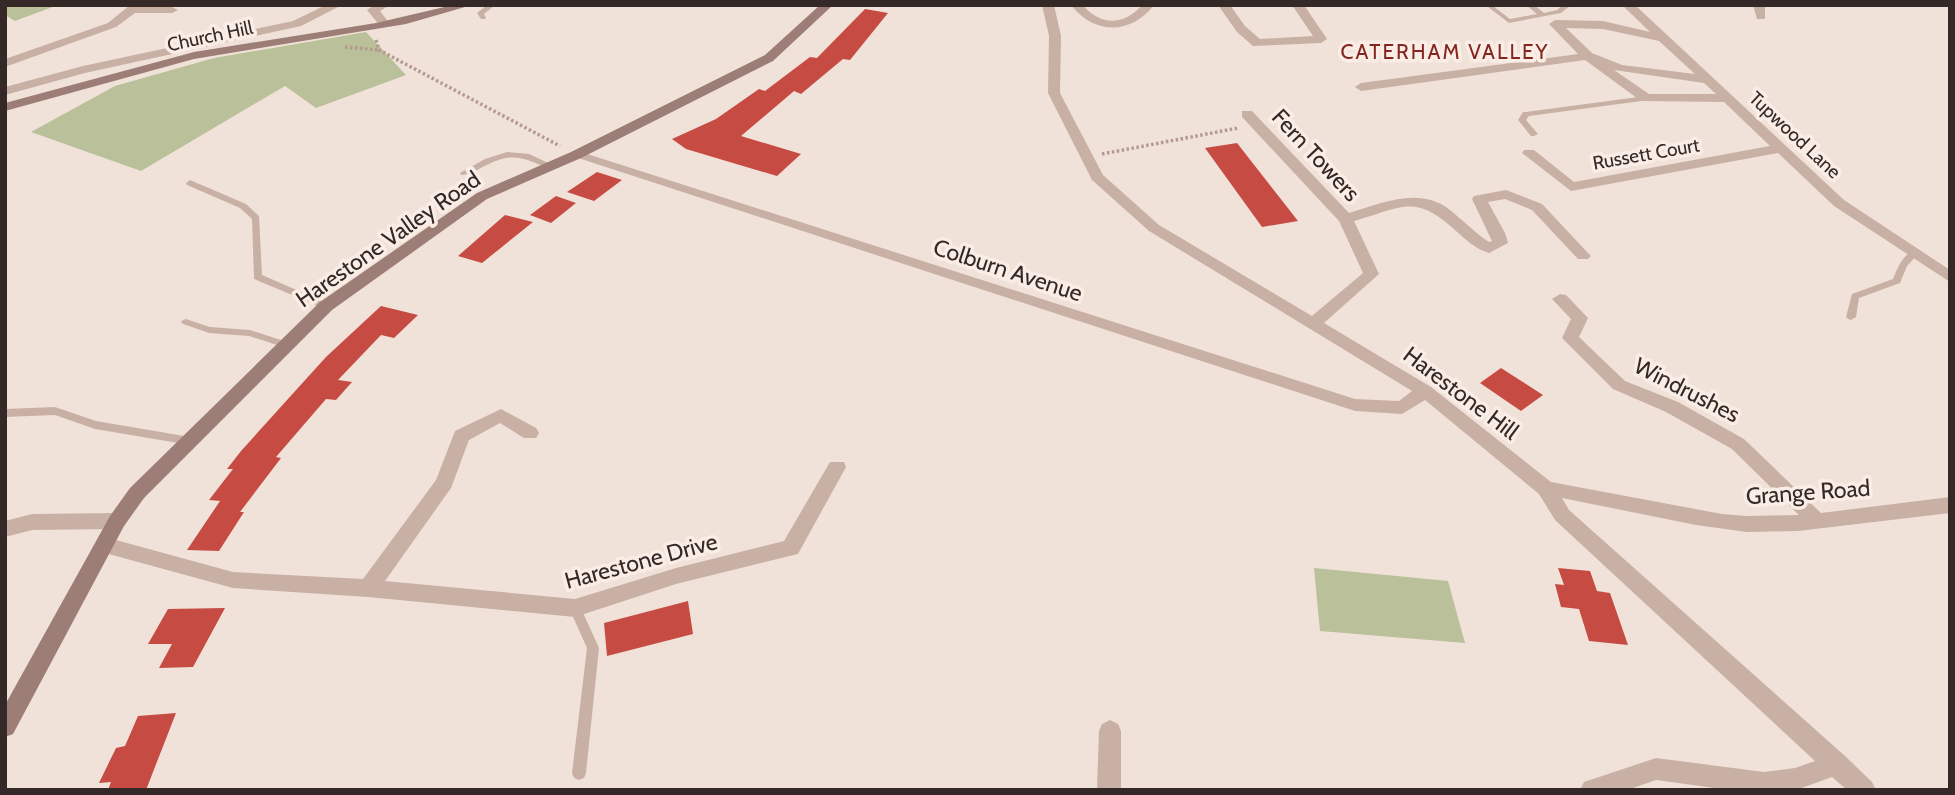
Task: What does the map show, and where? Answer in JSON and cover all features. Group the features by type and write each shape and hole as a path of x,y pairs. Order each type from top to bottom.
{"street":[{"path":"5,90 95,67 298,24 336,5"},
{"path":"378,25 373,10 384,5"},
{"name":"Church Hill","path":"5,107 219,50 378,25 466,5"},
{"name":"Harestone Valley Road","path":"5,727 117,521 137,493 326,306 482,196 576,155 769,58 827,5"},
{"name":"Harestone Hill","path":"1048,5 1055,36 1054,93 1084,157 1097,177 1154,228 1425,391 1546,489 1562,515 1864,790"},
{"path":"1077,5 1082,13 1112,27 1126,25 1140,18 1148,5"},
{"path":"1224,5 1241,29 1257,43 1321,39 1298,5"},
{"name":"Tupwood Lane","path":"1628,5 1839,203 1950,277"},
{"path":"5,63 112,25 136,7 172,10"},
{"path":"1663,39 1603,25 1555,24 1588,56 1646,98 1727,98"},
{"path":"1361,87 1588,56 1620,68 1708,80"},
{"name":"Fern Towers","path":"1251,120 1346,219 1371,274 1314,323"},
{"name":"Russett Court","path":"1529,153 1571,187 1781,148"},
{"name":"Colburn Avenue","path":"576,155 1355,405 1402,408 1425,391"},
{"path":"1346,219 1412,202 1433,205 1473,241 1489,248 1500,243 1498,233 1479,199 1506,194 1537,207 1583,256"},
{"name":"Windrushes","path":"1560,299 1580,318 1570,338 1619,385 1672,407 1738,444 1817,520"},
{"path":"368,588 444,483 461,436 501,415 530,433"},
{"name":"Harestone Drive","path":"105,545 233,580 368,588 575,608 676,576 791,548 837,467"},
{"name":"Grange Road","path":"1546,489 1591,492 1647,507 1747,524 1817,520 1950,505"},
{"path":"5,530 32,522 117,521"},
{"path":"1109,790 1110,731"},
{"path":"1592,790 1656,769 1764,783 1795,779 1837,764"}],"lane":[{"path":"483,18 480,13 492,5"},
{"path":"1529,5 1543,15"},
{"path":"1491,7 1509,21 1559,12 1568,5"},
{"path":"1534,134 1522,120 1526,114 1646,98"},
{"path":"464,173 502,154 517,152 528,154 551,166"},
{"path":"190,183 243,206 256,218 257,277 326,306"},
{"path":"1851,317 1855,296 1897,281 1903,265 1914,253"},
{"path":"186,322 209,330 250,333 286,345"},
{"path":"5,412 55,411 95,425 190,441"},
{"path":"575,608 593,648 579,773"}],"path":[{"path":"378,25 379,50 503,113 576,155"},
{"path":"1084,157 1251,120"}],"green space":[{"path":"5,5 58,5 15,21 5,15"},
{"path":"366,32 406,75 316,108 285,86 141,171 31,132 115,86 214,58"},
{"path":"1314,568 1448,581 1465,643 1320,631"}],"building":[{"path":"865,9 888,13 850,60 843,59 801,94 794,91 741,136 801,154 777,176 686,149 672,139 716,119 759,89 765,91 810,57 817,58"},
{"path":"1237,143 1298,221 1262,227 1205,148"},
{"path":"597,172 622,180 594,201 567,192"},
{"path":"556,196 576,203 551,223 530,215"},
{"path":"505,215 533,222 482,263 458,256"},
{"path":"381,306 418,315 394,338 381,335 338,380 352,382 336,400 326,399 276,457 281,458 240,512 244,512 219,551 187,550 220,501 209,500 233,469 227,469 241,451 326,357"},
{"path":"1501,368 1543,395 1521,411 1480,383"},
{"path":"1558,568 1590,571 1597,591 1610,593 1628,645 1589,641 1579,609 1561,607 1555,584 1564,585"},
{"path":"688,601 693,634 607,656 604,623"},
{"path":"225,608 193,667 159,668 172,644 148,644 168,609"},
{"path":"176,713 146,790 108,790 111,782 99,783 116,748 125,746 138,716"}],"district":[{"name":"CATERHAM VALLEY","path":"1445,51"}]}
